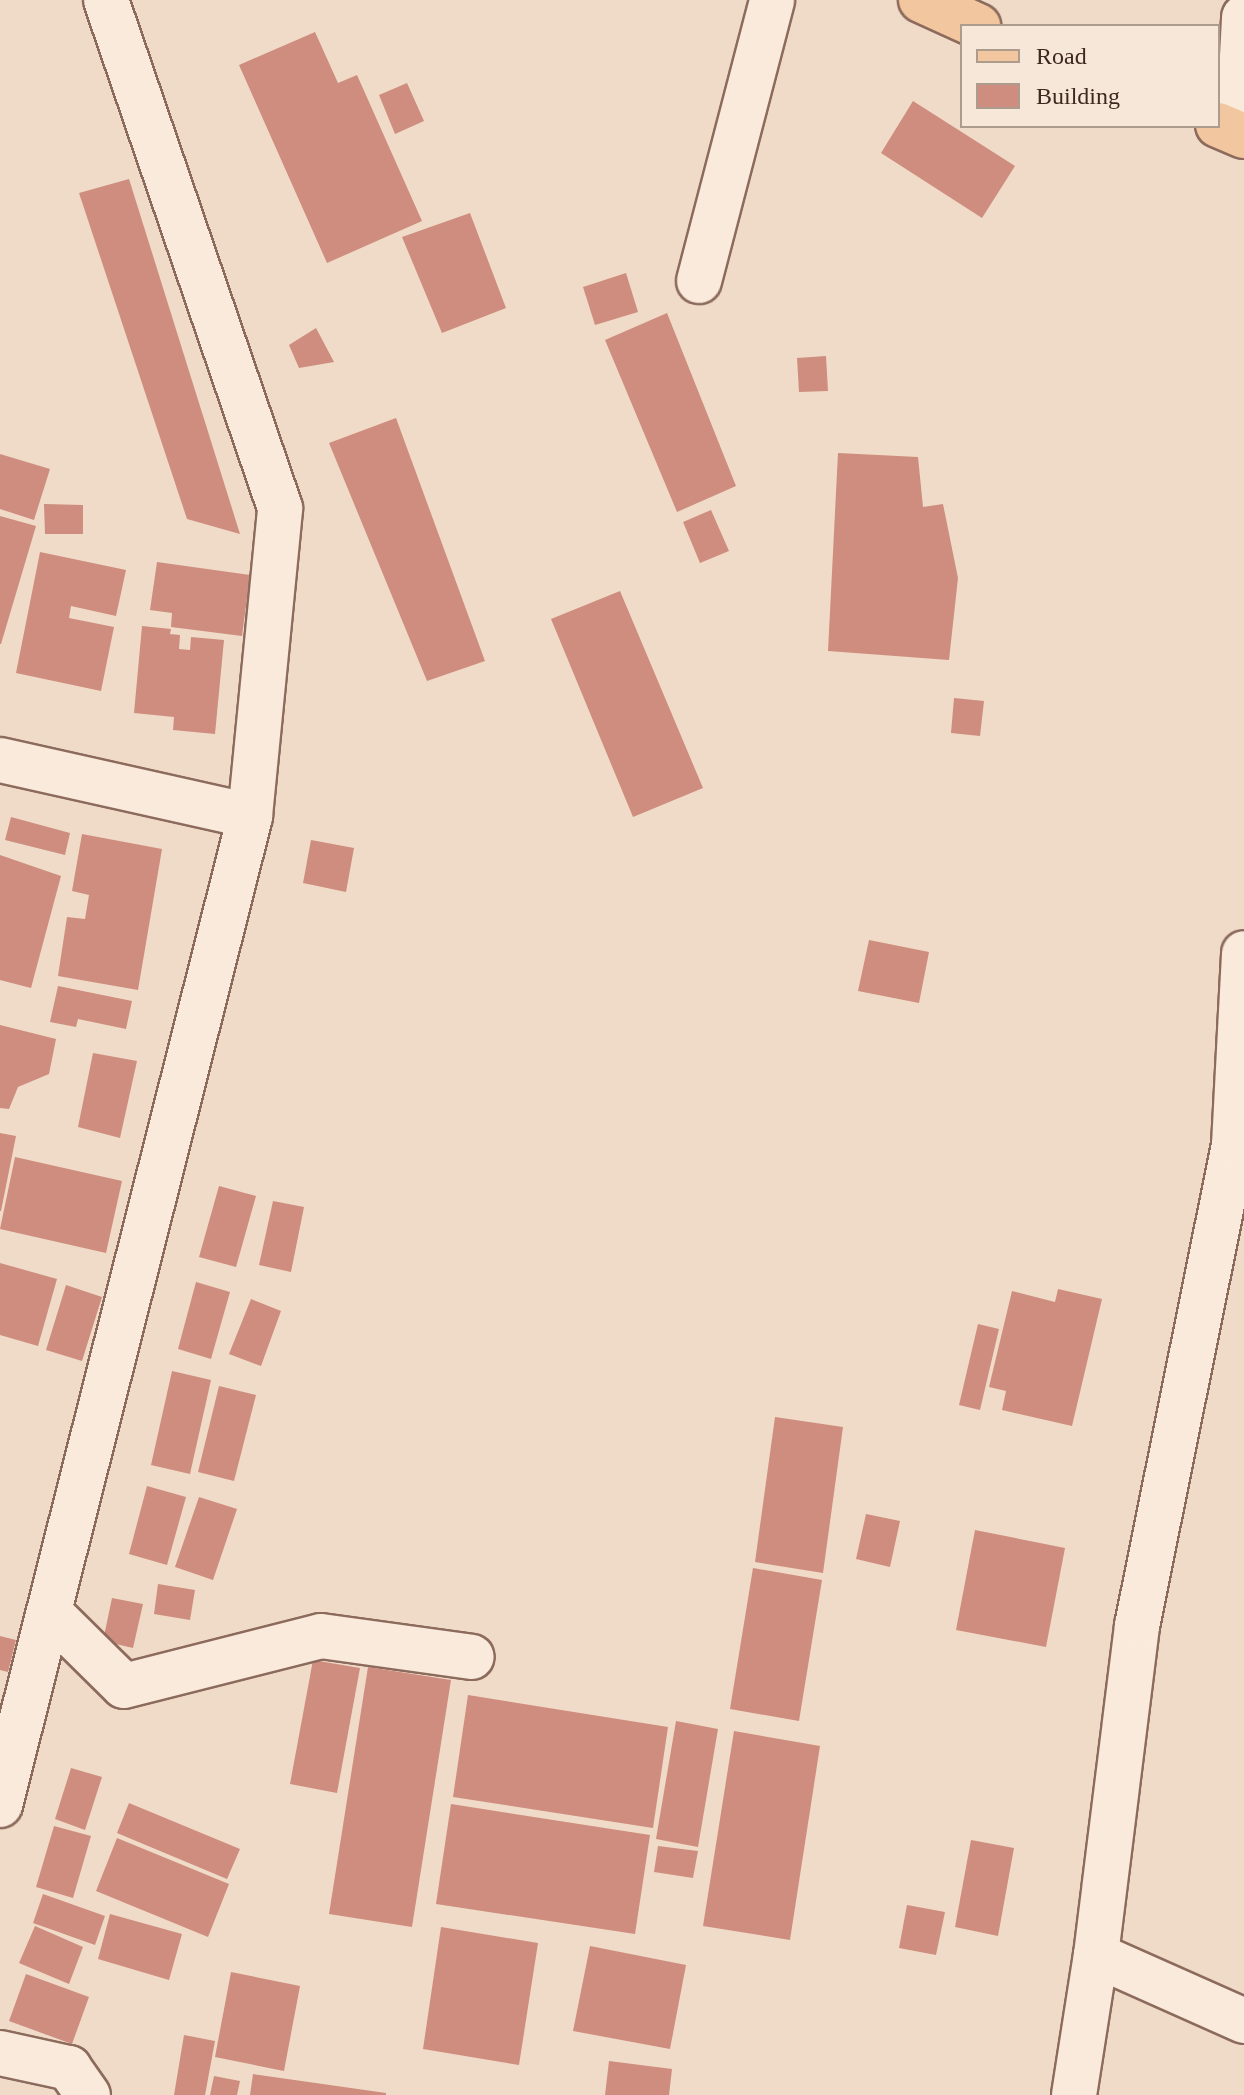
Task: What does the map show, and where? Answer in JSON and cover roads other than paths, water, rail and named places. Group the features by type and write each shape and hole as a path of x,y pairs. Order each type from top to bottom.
{"main road":[{"path":"921,0 974,24"}],"street":[{"path":"0,1805 250,816 280,508 106,0"},
{"path":"699,281 772,0"},
{"path":"1233,131 1244,17"},
{"path":"0,760 250,816"},
{"path":"1074,2095 1096,1955 1137,1626 1234,1145 1244,953"},
{"path":"49,1612 124,1686 321,1636 472,1657"},
{"path":"1096,1955 1244,2021"},
{"path":"0,2053 69,2068 88,2095"}]}
